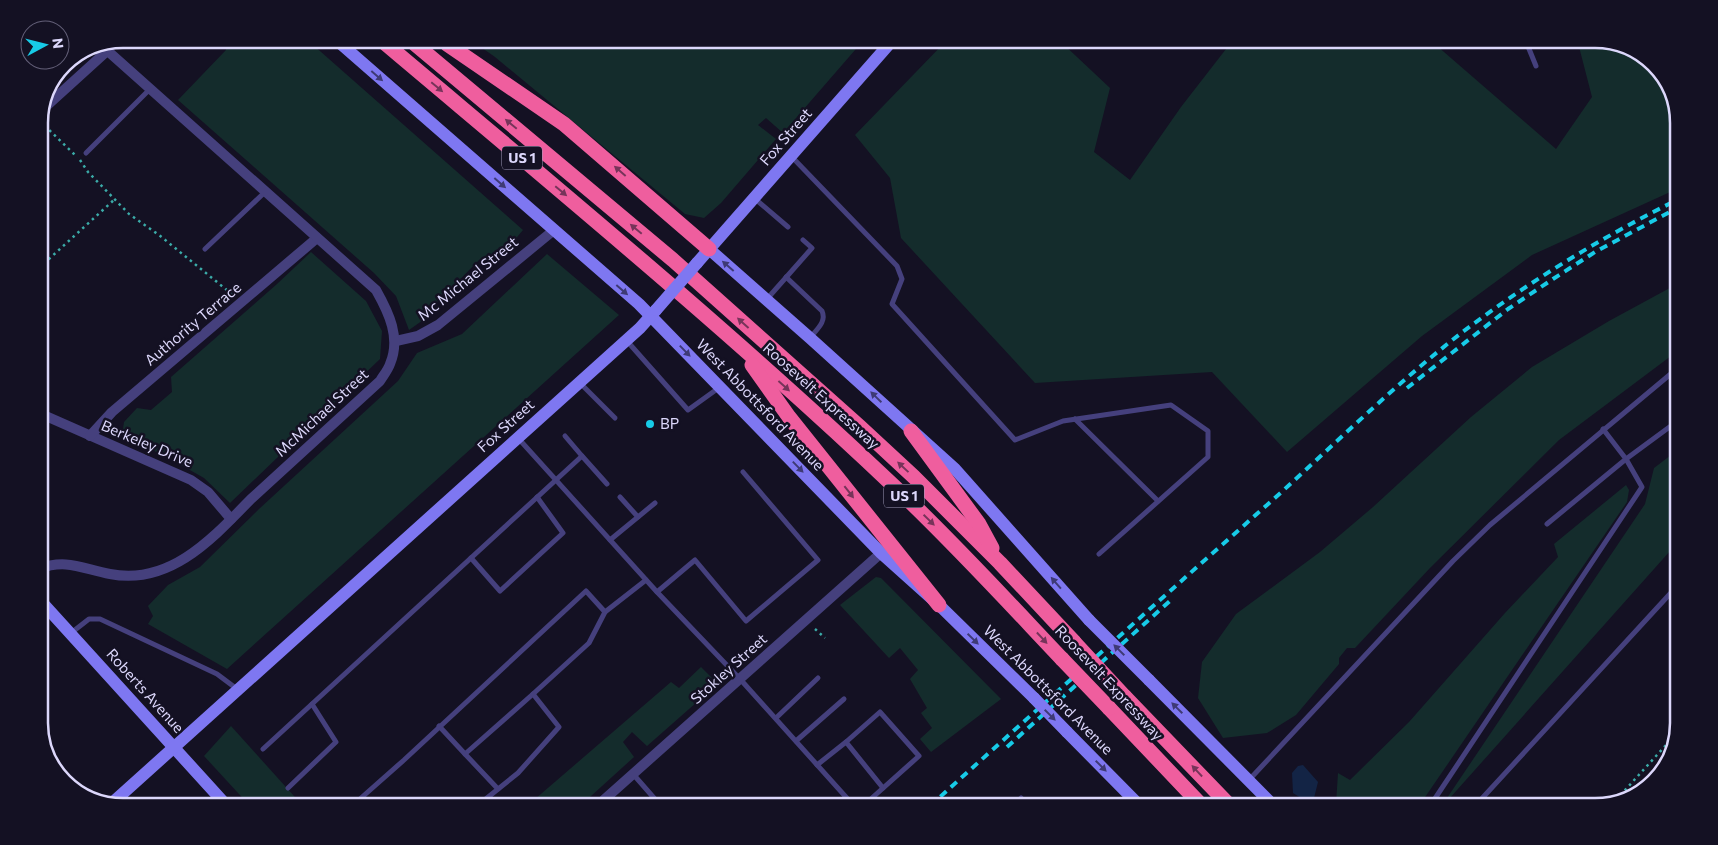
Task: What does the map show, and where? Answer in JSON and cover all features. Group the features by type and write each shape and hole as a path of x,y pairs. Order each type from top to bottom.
{"highway":[{"name":"Roosevelt Expressway","path":"391,48 657,273 846,441 953,543 1194,798"},
{"name":"Roosevelt Expressway","path":"421,48 691,276 866,432 1000,563 1222,798"},
{"path":"453,48 564,124 709,249"},
{"path":"735,342 789,417 939,605"},
{"path":"912,431 979,524 1000,563"}],"street":[{"name":"West Abbottsford Avenue","path":"345,48 554,230 653,313 720,387 881,553 939,605 1132,798"},
{"name":"Fox Street","path":"118,798 626,340 653,313 885,48"},
{"name":"McMichael Street","path":"48,567 63,563 78,564 118,576 132,576 157,572 190,555 380,381 390,364 396,341 389,313 376,290 106,50"},
{"path":"51,101 101,51"},
{"name":"Mc Michael Street","path":"396,341 418,336 438,325 554,230"},
{"name":"Authority Terrace","path":"90,436 112,412 317,238"},
{"path":"709,249 955,469 1089,620 1266,798"},
{"name":"Berkeley Drive","path":"48,416 191,480 208,492 231,519"},
{"name":"Stokley Street","path":"606,798 881,553"},
{"name":"Roberts Avenue","path":"48,608 220,798"}],"lane":[{"path":"1529,48 1536,66"},
{"path":"86,153 150,89"},
{"path":"791,156 897,266 902,278 892,304 1015,440 1063,421 1171,405 1208,431 1208,457 1099,554"},
{"path":"205,249 265,192"},
{"path":"754,198 788,227"},
{"path":"767,300 812,248 803,240"},
{"path":"786,277 822,311 824,316 824,320 810,338"},
{"path":"626,340 688,410 720,387"},
{"path":"1248,780 1453,561 1490,525 1670,374"},
{"path":"580,382 615,418"},
{"path":"1075,419 1158,501"},
{"path":"1546,524 1626,459 1670,427"},
{"path":"1435,798 1642,487 1626,459 1603,429"},
{"path":"565,436 607,484"},
{"path":"518,438 657,592 740,678 847,798"},
{"path":"263,750 582,456"},
{"path":"657,592 695,560 746,621 818,560 743,472"},
{"path":"470,558 500,591 563,533 537,497"},
{"path":"620,497 638,517"},
{"path":"610,540 655,503"},
{"path":"465,754 589,643 604,612 646,580"},
{"path":"361,798 586,591 604,612"},
{"path":"1482,798 1670,594"},
{"path":"71,634 89,620 100,619 217,674 237,690"},
{"path":"776,718 818,678"},
{"path":"487,798 518,773 559,727 533,694"},
{"path":"796,740 844,699"},
{"path":"288,788 336,742 312,704"},
{"path":"817,765 880,712 919,756 872,798"},
{"path":"439,726 498,789"},
{"path":"846,742 883,788"},
{"path":"633,774 652,798"}],"path":[{"path":"48,129 79,159 88,172 129,214 159,235 242,302"},
{"path":"48,260 115,199"},
{"path":"815,629 825,638"},
{"path":"1623,792 1667,743"}],"green space":[{"path":"226,48 317,48 523,230 507,249 479,260 435,305 426,318 409,330 396,296 374,273 178,100"},
{"path":"482,48 857,48 783,133 766,118 758,125 776,139 721,203 704,218 685,214"},
{"path":"939,48 1067,48 1110,88 1094,152 1130,180 1181,107 1227,48 1439,48 1556,149 1592,97 1579,48 1605,48 1629,55 1637,60 1652,73 1663,89 1667,98 1670,118 1670,192 1532,255 1422,336 1287,452 1212,372 1035,383 901,238 890,178 855,135"},
{"path":"311,252 366,301 382,331 380,359 230,503 204,478 165,456 122,436 124,422 137,408 151,410 172,392 171,377"},
{"path":"547,254 619,315 227,669 148,624 153,616 148,606 168,585 200,567 259,509 398,381 417,353 462,334"},
{"path":"1670,288 1670,357 1559,440 1430,568 1355,648 1347,648 1339,658 1339,664 1296,715 1267,733 1223,738 1198,698 1202,662 1236,614 1320,552 1373,507 1471,417 1532,367 1609,321"},
{"path":"1670,456 1670,551 1450,798 1447,798 1645,504 1654,468"},
{"path":"1626,485 1629,490 1627,502 1424,798 1336,798 1338,773 1350,780 1409,722 1505,613 1558,557 1554,544"},
{"path":"876,577 881,578 1001,699 931,752 920,739 932,728 921,713 927,708 910,679 918,670 900,648 889,658 840,605"},
{"path":"701,667 713,679 714,687 647,746 632,732 623,742 634,757 589,798 536,798 671,682 679,688"},
{"path":"231,726 296,798 243,798 204,756"}],"water":[{"path":"1303,765 1318,782 1314,798 1301,798 1293,793 1292,773 1298,766"}],"railway":[{"path":"939,798 1435,354 1539,278 1622,229 1670,204"},
{"path":"1407,388 1508,309 1595,252 1670,212"},
{"path":"1007,747 1171,600"}],"place":[{"name":"BP","path":"650,424"}]}
